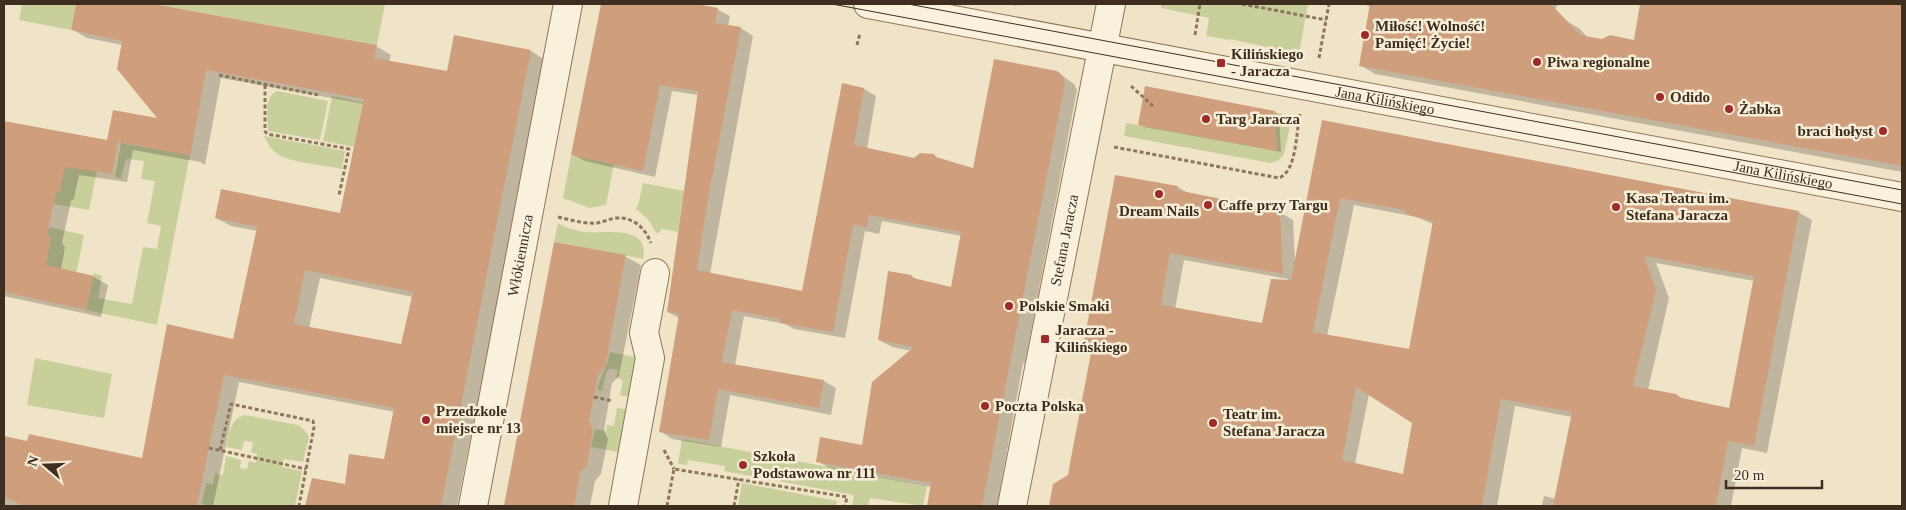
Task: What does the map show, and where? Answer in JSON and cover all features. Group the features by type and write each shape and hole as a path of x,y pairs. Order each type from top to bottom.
{"street":[{"name":"Włókiennicza","path":"473,506 568,4"},
{"name":"Stefana Jaracza","path":"1012,506 1112,4"},
{"name":"Jana Kilińskiego","path":"864,15 1102,47 1902,197"},
{"path":"623,506 650,358 644,333 655,273"}],"path":[{"path":"1193,40 1200,4"},
{"path":"1242,4 1326,20"},
{"path":"1318,64 1329,4"},
{"path":"857,45 864,15"},
{"path":"220,76 318,95"},
{"path":"1127,82 1153,106"},
{"path":"266,85 265,131 267,134 349,149 340,194"},
{"path":"1113,146 1279,178 1285,176 1291,168 1301,110"},
{"path":"530,211 586,223 598,223 615,218 637,223 645,230 650,241 653,252 651,260 655,273"},
{"path":"220,450 231,404 313,421 314,427 299,506"},
{"path":"209,448 306,469"},
{"path":"667,506 674,468 847,498 845,506"},
{"path":"734,506 739,479"}],"green space":[{"path":"22,4 76,4 71,30 19,20"},
{"path":"154,4 385,4 377,45"},
{"path":"1161,4 1308,4 1299,54 1230,39 1206,36 1209,18 1161,8"},
{"path":"277,91 328,101 320,140 268,131 268,103"},
{"path":"332,96 364,103 354,147 323,141"},
{"path":"1275,112 1292,116 1284,154 1275,162 1270,163 1124,136 1126,123 1267,149"},
{"path":"264,136 345,151 342,169 285,158 274,151"},
{"path":"121,143 190,155 157,325 86,310 94,273 102,276 98,298 132,304 143,247 157,249 161,226 147,223 155,181 141,179 144,161 126,159 121,179 115,177"},
{"path":"571,155 614,164 606,205 589,208 563,198"},
{"path":"62,159 97,171 89,210 54,204 56,192 60,191"},
{"path":"643,183 684,191 678,232 662,229 657,234 647,218 635,208 638,206"},
{"path":"558,223 567,228 584,232 613,232 633,235 640,240 644,248 643,259 554,242"},
{"path":"49,227 84,235 76,274 46,279 43,256 51,238 47,236"},
{"path":"610,352 641,358 633,398 620,395 623,380 616,378 618,370 609,369 606,373 602,391 597,390"},
{"path":"35,358 112,374 104,418 27,405"},
{"path":"617,408 631,410 623,453 591,447 595,429 606,431 607,425 614,426"},
{"path":"245,415 296,425 303,428 309,437 303,462 284,459 282,467 302,471 295,506 213,506 202,504 206,483 213,484 215,473 223,475 226,456 241,460 240,468 247,469 249,461 256,463 257,454 251,452 253,442 244,441 242,450 226,447 233,423"},
{"path":"682,439 927,486 923,506 870,498 868,506 852,506 854,495 724,471 725,466 688,460 687,465 678,464"},
{"path":"742,483 837,501 836,506 738,506"}],"building":[{"path":"76,4 154,4 377,45 374,58 447,71 454,35 531,50 441,506 305,506 312,478 345,484 349,454 384,459 394,408 224,375 197,506 23,506 4,497 4,436 27,441 29,434 142,458 167,324 233,339 257,227 215,218 221,189 340,213 364,99 206,70 190,158 188,155 118,142 112,174 65,167 60,191 56,193 47,234 51,238 46,265 94,276 86,310 4,292 4,121 107,140 113,110 157,118 117,69 122,41 71,30","holes":["305,270 413,292 401,344 294,324"]},
{"path":"601,4 697,4 718,8 715,23 741,27 708,199 697,270 802,291 842,83 864,88 854,145 914,158 920,153 934,154 936,157 973,168 994,59 1057,71 1062,75 1065,83 982,506 927,506 931,483 816,462 820,437 862,445 872,382 914,347 878,340 888,271 911,275 913,278 951,287 961,232 869,215 867,227 853,225 833,332 780,323 780,319 732,310 722,362 824,380 819,408 718,389 709,440 659,432 679,314 667,312 698,91 660,85 643,171 571,155"},
{"path":"1370,4 1551,4 1580,35 1602,39 1610,35 1634,40 1640,4 1902,4 1902,166 1359,66"},
{"name":"Targ Jaracza","path":"1145,86 1275,111 1277,151 1138,125"},
{"path":"1322,120 1799,211 1754,446 1728,441 1716,506 1553,506 1572,412 1501,399 1482,506 1049,506 1053,484 1068,475 1091,353 1084,341 1115,175 1178,186 1177,190 1280,211 1283,274 1170,253 1161,305 1262,323 1271,279 1291,280","holes":["1340,198 1404,210 1409,215 1433,221 1409,349 1313,332","1644,256 1754,276 1729,408 1681,398 1676,394 1633,386 1656,290","1356,387 1412,423 1403,474 1342,460"]},
{"path":"554,242 626,255 605,367 598,375 589,421 593,430 587,465 580,473 574,506 504,506"}],"tram line":[{"path":"832,4 1902,204"},
{"path":"908,4 1902,190"}],"place":[{"name":"Miłość! Wolność! Pamięć! Życie!","path":"1365,35"},
{"name":"Piwa regionalne","path":"1537,62"},
{"name":"Kilińskiego - Jaracza","path":"1221,63"},
{"name":"Odido","path":"1660,97"},
{"name":"Żabka","path":"1729,109"},
{"name":"Targ Jaracza","path":"1206,119"},
{"name":"braci hołyst","path":"1883,131"},
{"name":"Dream Nails","path":"1159,194"},
{"name":"Caffe przy Targu","path":"1208,205"},
{"name":"Kasa Teatru im. Stefana Jaracza","path":"1616,207"},
{"name":"Polskie Smaki","path":"1009,306"},
{"name":"Jaracza - Kilińskiego","path":"1045,339"},
{"name":"Poczta Polska","path":"985,406"},
{"name":"Przedzkole miejsce nr 13","path":"426,420"},
{"name":"Teatr im. Stefana Jaracza","path":"1213,423"},
{"name":"Szkoła Podstawowa nr 111","path":"743,465"}]}
